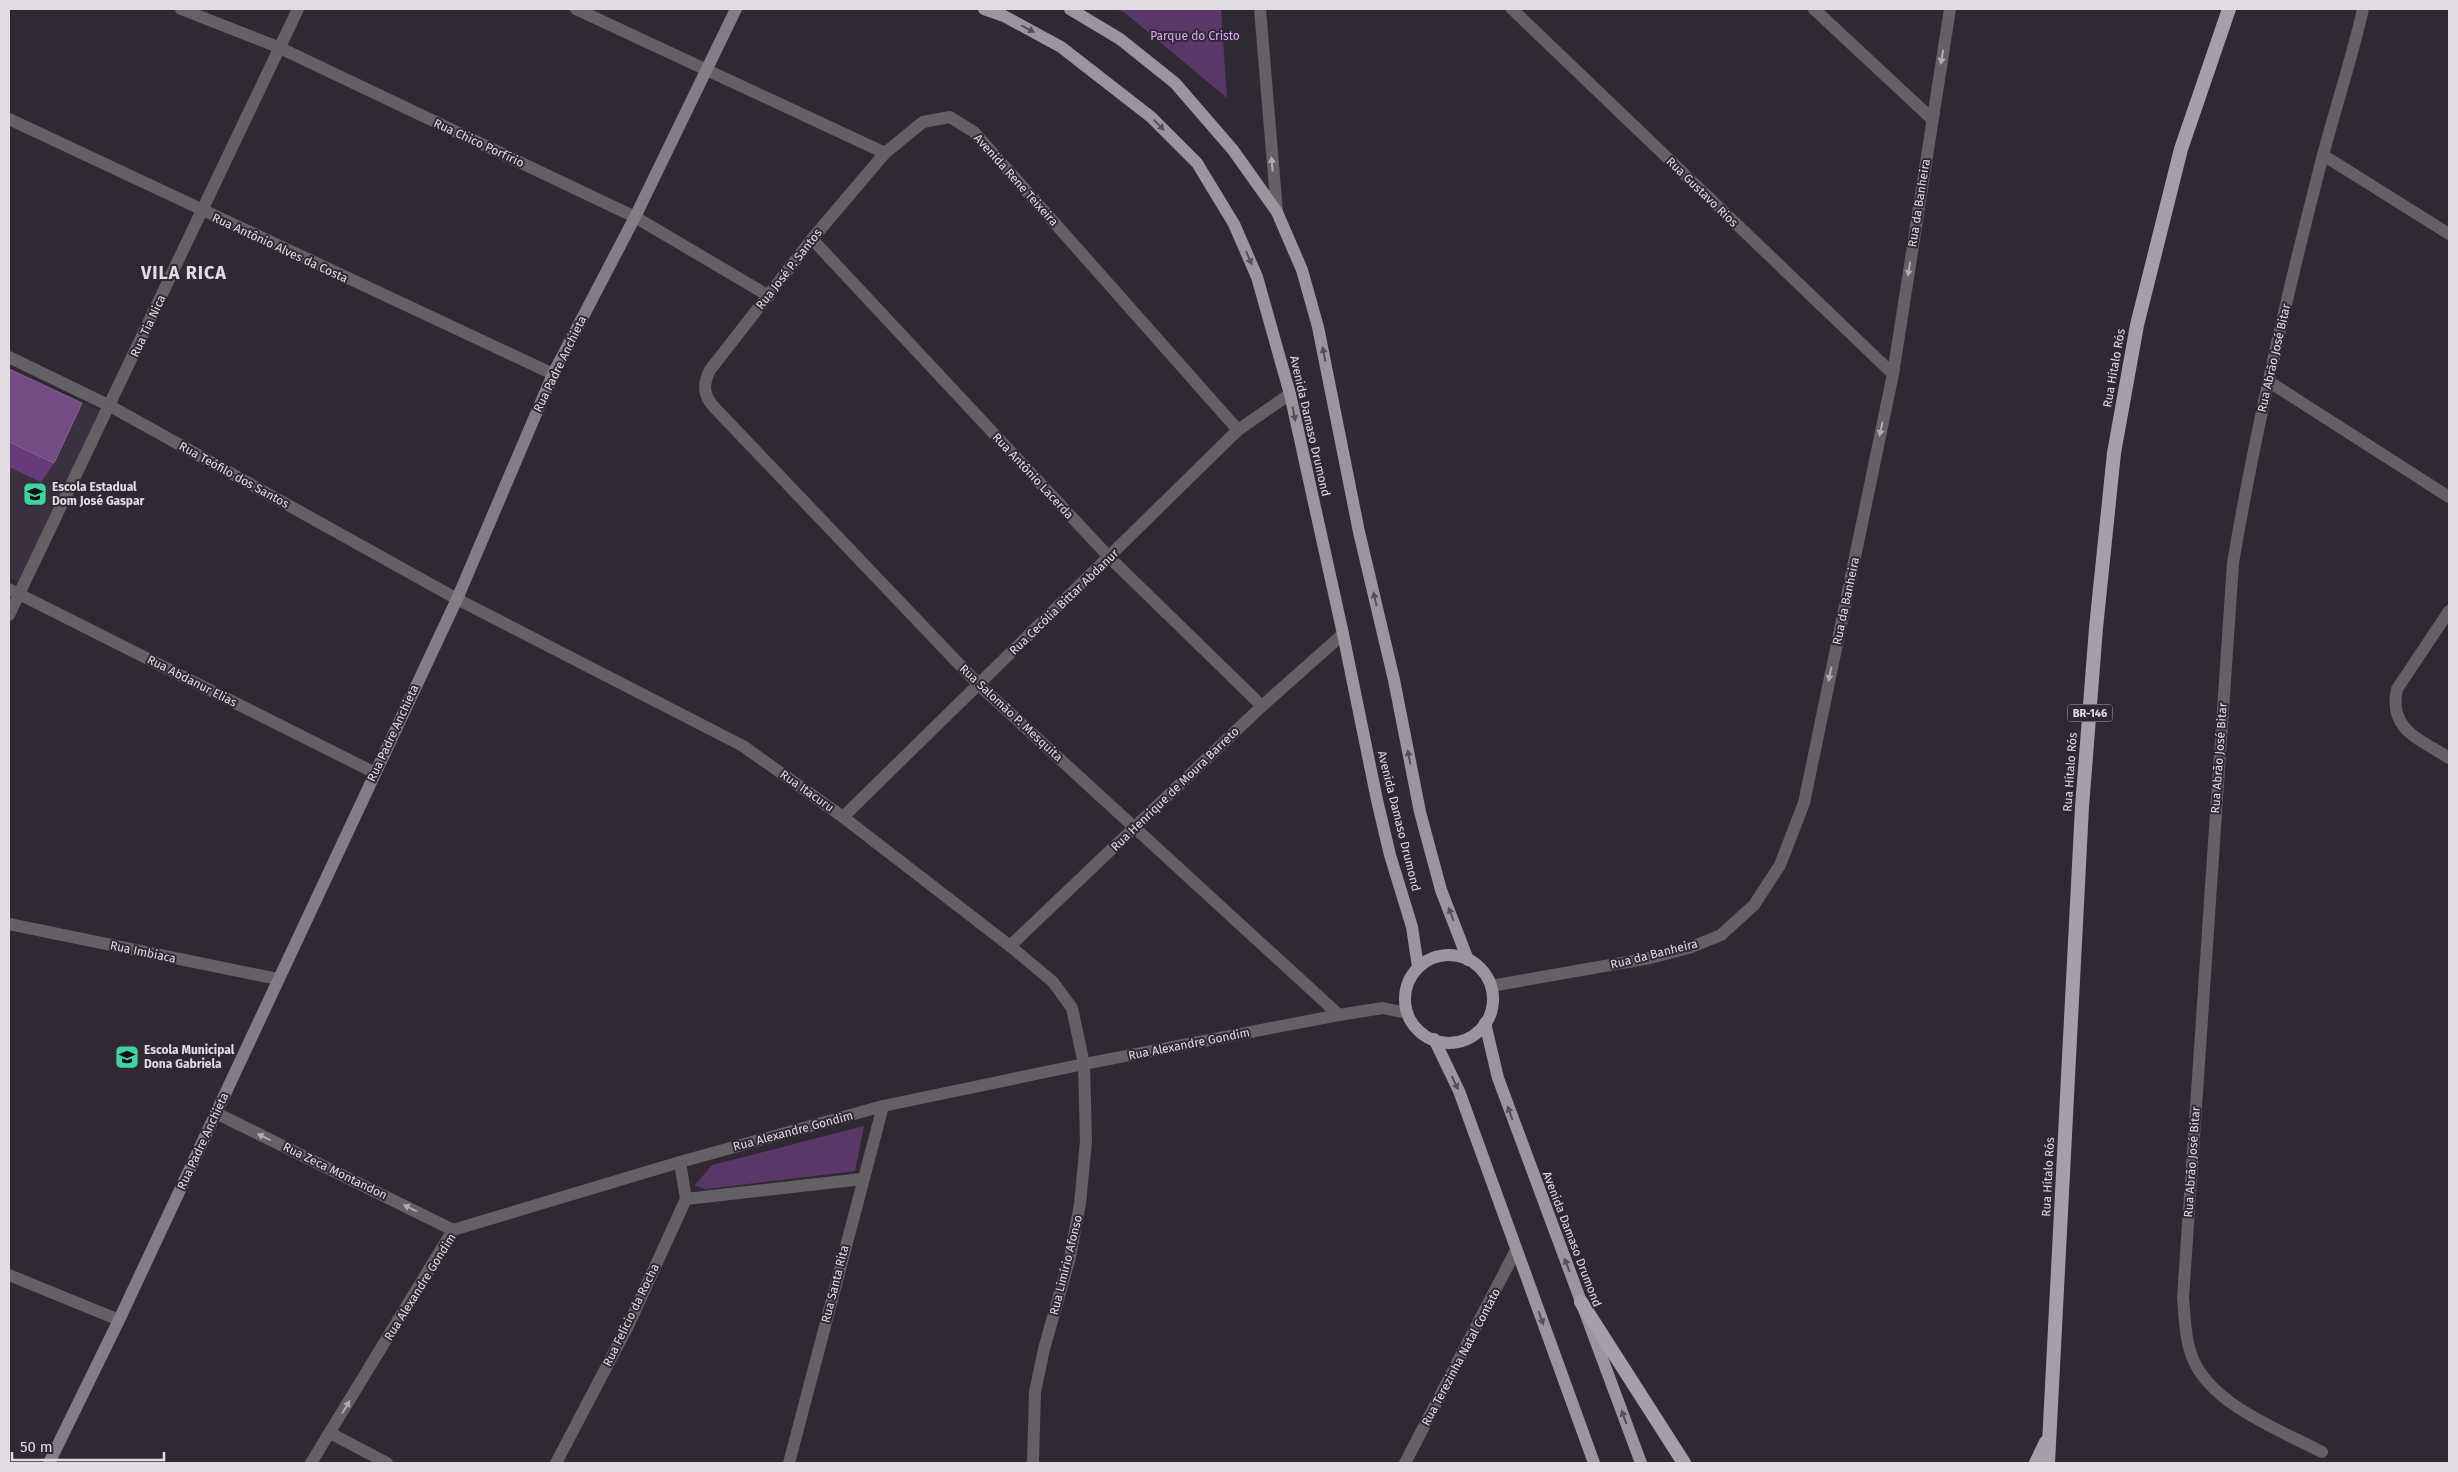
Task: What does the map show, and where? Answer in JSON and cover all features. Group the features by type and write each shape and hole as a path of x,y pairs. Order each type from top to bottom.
{"highway":[{"name":"Rua Hítalo Rós","path":"2048,1463 2082,807 2096,628 2114,453 2137,324 2176,168 2229,9"},
{"path":"1582,1302 1684,1463"},
{"path":"2036,1463 2050,1432"},
{"path":"2050,1432 2056,1463"}],"main road":[{"name":"Rua Padre Anchieta","path":"54,1462 456,599 552,374 635,217 736,9"},
{"name":"Avenida Damaso Drumond","path":"984,9 1004,16 1061,47 1151,118 1197,163 1234,224 1257,277 1290,394 1344,634 1377,800 1390,855 1412,927 1418,967"},
{"name":"Avenida Damaso Drumond","path":"1070,9 1120,39 1175,84 1233,150 1277,212 1302,270 1318,327 1359,532 1394,680 1420,812 1441,890 1468,960"},
{"path":"1448,955 1468,960 1478,966 1491,986 1491,1012 1485,1023 1468,1038 1451,1042 1434,1040 1422,1034 1413,1024 1407,1013 1406,988 1411,977 1418,967 1427,960 1448,955"},
{"name":"Avenida Damaso Drumond","path":"1485,1023 1498,1078 1641,1463"},
{"path":"1434,1040 1459,1091 1594,1463"}],"street":[{"name":"Rua Chico Porfírio","path":"181,9 278,47 635,217 769,296"},
{"name":"Rua Tia Nica","path":"9,615 14,591 110,406 278,47 298,9"},
{"path":"576,9 885,153"},
{"path":"1260,9 1277,212"},
{"name":"Rua Gustavo Rios","path":"1512,9 1893,374"},
{"path":"1814,9 1932,119"},
{"name":"Rua da Banheira","path":"1491,986 1650,958 1689,948 1720,935 1754,905 1780,865 1804,803 1893,374 1950,9"},
{"name":"Rua Abrão José Bitar","path":"2322,1452 2257,1419 2218,1394 2200,1374 2192,1357 2186,1331 2183,1298 2233,563 2247,480 2268,381 2323,155 2363,9"},
{"name":"Avenida Rene Teixeira","path":"885,153 923,122 950,116 974,132 1238,430"},
{"name":"Rua Antônio Alves da Costa","path":"9,120 552,374"},
{"name":"Rua José P. Santos","path":"704,391 705,380 710,370 812,239 885,153"},
{"path":"2323,155 2449,234"},
{"name":"Rua Antônio Lacerda","path":"812,239 1110,558 1262,706"},
{"name":"Rua Teófilo dos Santos","path":"9,358 110,406 456,599"},
{"path":"2268,381 2449,497"},
{"name":"Rua Salomão P. Mesquita","path":"704,391 706,398 713,406 978,684 1339,1015"},
{"name":"Rua Cecólia Bittar Abdanur","path":"844,817 978,684 1110,558 1238,430 1290,394"},
{"name":"Rua Abdanur Elias","path":"14,591 375,773"},
{"name":"Rua Itacuru","path":"456,599 743,746 844,817 1010,946 1053,982 1072,1008 1084,1064"},
{"path":"2449,611 2397,689 2394,703 2397,718 2407,730 2449,758"},
{"name":"Rua Henrique de Moura Barreto","path":"1010,946 1262,706 1344,634"},
{"name":"Rua Imbiaca","path":"9,924 278,980"},
{"name":"Rua Alexandre Gondim","path":"312,1463 453,1230 680,1162 883,1106 1084,1064 1339,1015 1383,1008 1407,1013"},
{"name":"Rua Limírio Afonso","path":"1033,1463 1032,1430 1035,1392 1044,1350 1070,1257 1080,1204 1086,1141 1084,1064"},
{"name":"Rua Santa Rita","path":"789,1463 862,1179 883,1106"},
{"name":"Rua Zeca Montandon","path":"216,1113 453,1230"},
{"path":"680,1162 686,1199 862,1179"},
{"name":"Rua Felício da Rocha","path":"556,1463 628,1326 686,1199"},
{"name":"Rua Terezinha Natal Contato","path":"1405,1463 1516,1250"},
{"path":"9,1274 119,1320"},
{"path":"330,1433 387,1463"}],"shaded area":[{"name":"Escola Estadual Dom José Gaspar","path":"9,368 100,411 19,582 9,577"}],"green space":[{"name":"Parque do Cristo","path":"1117,9 1221,9 1227,98 1125,13"},
{"path":"864,1126 855,1171 707,1189 694,1186 712,1165"}],"building":[{"path":"9,369 82,403 54,463 9,442"}],"place":[{"name":"Escola Estadual Dom José Gaspar","path":"35,494"},
{"name":"Escola Municipal Dona Gabriela","path":"127,1057"}],"district":[{"name":"VILA RICA","path":"184,273"}]}
